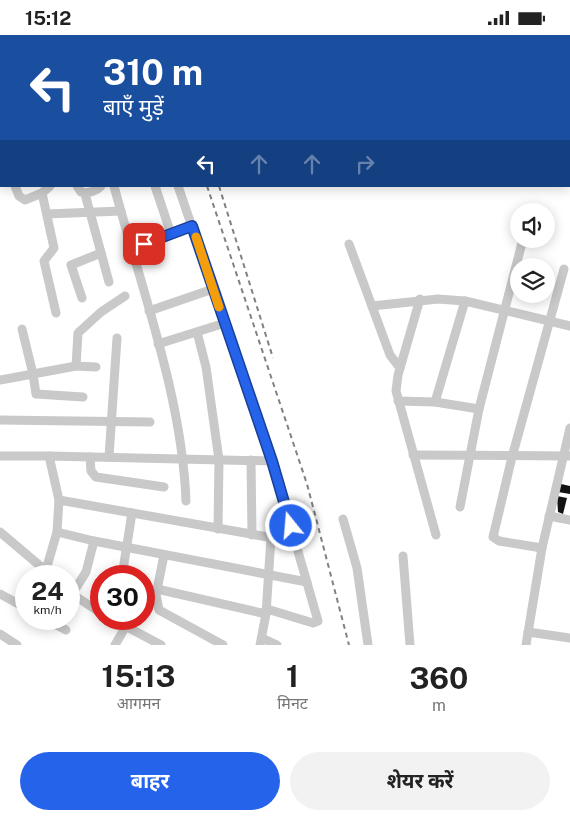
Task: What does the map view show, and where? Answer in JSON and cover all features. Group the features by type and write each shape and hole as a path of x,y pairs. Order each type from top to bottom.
{"street":[{"path":"16,187 22,199 28,199 42,193 49,187"},
{"path":"78,187 85,194 109,282"},
{"path":"85,194 100,187"},
{"path":"114,187 158,344 185,460 186,501"},
{"path":"155,187 171,233"},
{"path":"157,589 318,623 318,617 272,461 178,187"},
{"path":"42,193 54,248 44,261 56,313"},
{"path":"47,214 121,211"},
{"path":"131,249 192,226"},
{"path":"349,244 390,355 400,368"},
{"path":"460,507 480,409 521,248"},
{"path":"82,298 71,265 101,253"},
{"path":"542,548 499,541 493,537 512,457 564,269"},
{"path":"149,311 213,289"},
{"path":"76,366 80,330 125,296"},
{"path":"372,306 420,299 465,301 570,326"},
{"path":"420,299 396,387 398,401 436,535"},
{"path":"435,402 465,301"},
{"path":"158,344 225,323"},
{"path":"22,329 36,393 83,397"},
{"path":"197,332 206,367 219,460 218,529"},
{"path":"109,457 117,338"},
{"path":"0,381 76,366 96,367"},
{"path":"398,401 435,402 480,409"},
{"path":"0,420 150,422"},
{"path":"526,645 542,548 566,456 570,428"},
{"path":"413,455 470,457 566,456"},
{"path":"0,457 48,456 272,461"},
{"path":"48,456 58,500 57,532 51,565"},
{"path":"90,457 91,471 96,477 164,487"},
{"path":"251,461 252,535"},
{"path":"58,500 296,542"},
{"path":"124,565 132,513"},
{"path":"549,516 570,520"},
{"path":"343,519 356,567 368,645"},
{"path":"0,532 39,565"},
{"path":"57,532 127,548 307,582"},
{"path":"271,537 266,611 261,641 277,645"},
{"path":"80,581 86,572 94,541"},
{"path":"164,555 157,589 156,601 159,610 163,614 224,645"},
{"path":"403,555 410,645"},
{"path":"0,593 15,602"},
{"path":"115,645 124,630"},
{"path":"133,630 161,645"},
{"path":"528,632 570,638"},
{"path":"0,634 16,645"}],"building":[{"path":"561,484 570,486 570,494 558,492"},
{"path":"557,496 567,498 563,514 558,512"}],"railway":[{"path":"207,187 307,484 349,645"},
{"path":"219,187 273,358"}],"slow traffic":[{"path":"196,237 219,307"}],"route":[{"path":"144,244 192,226 272,461 291,526"}]}
